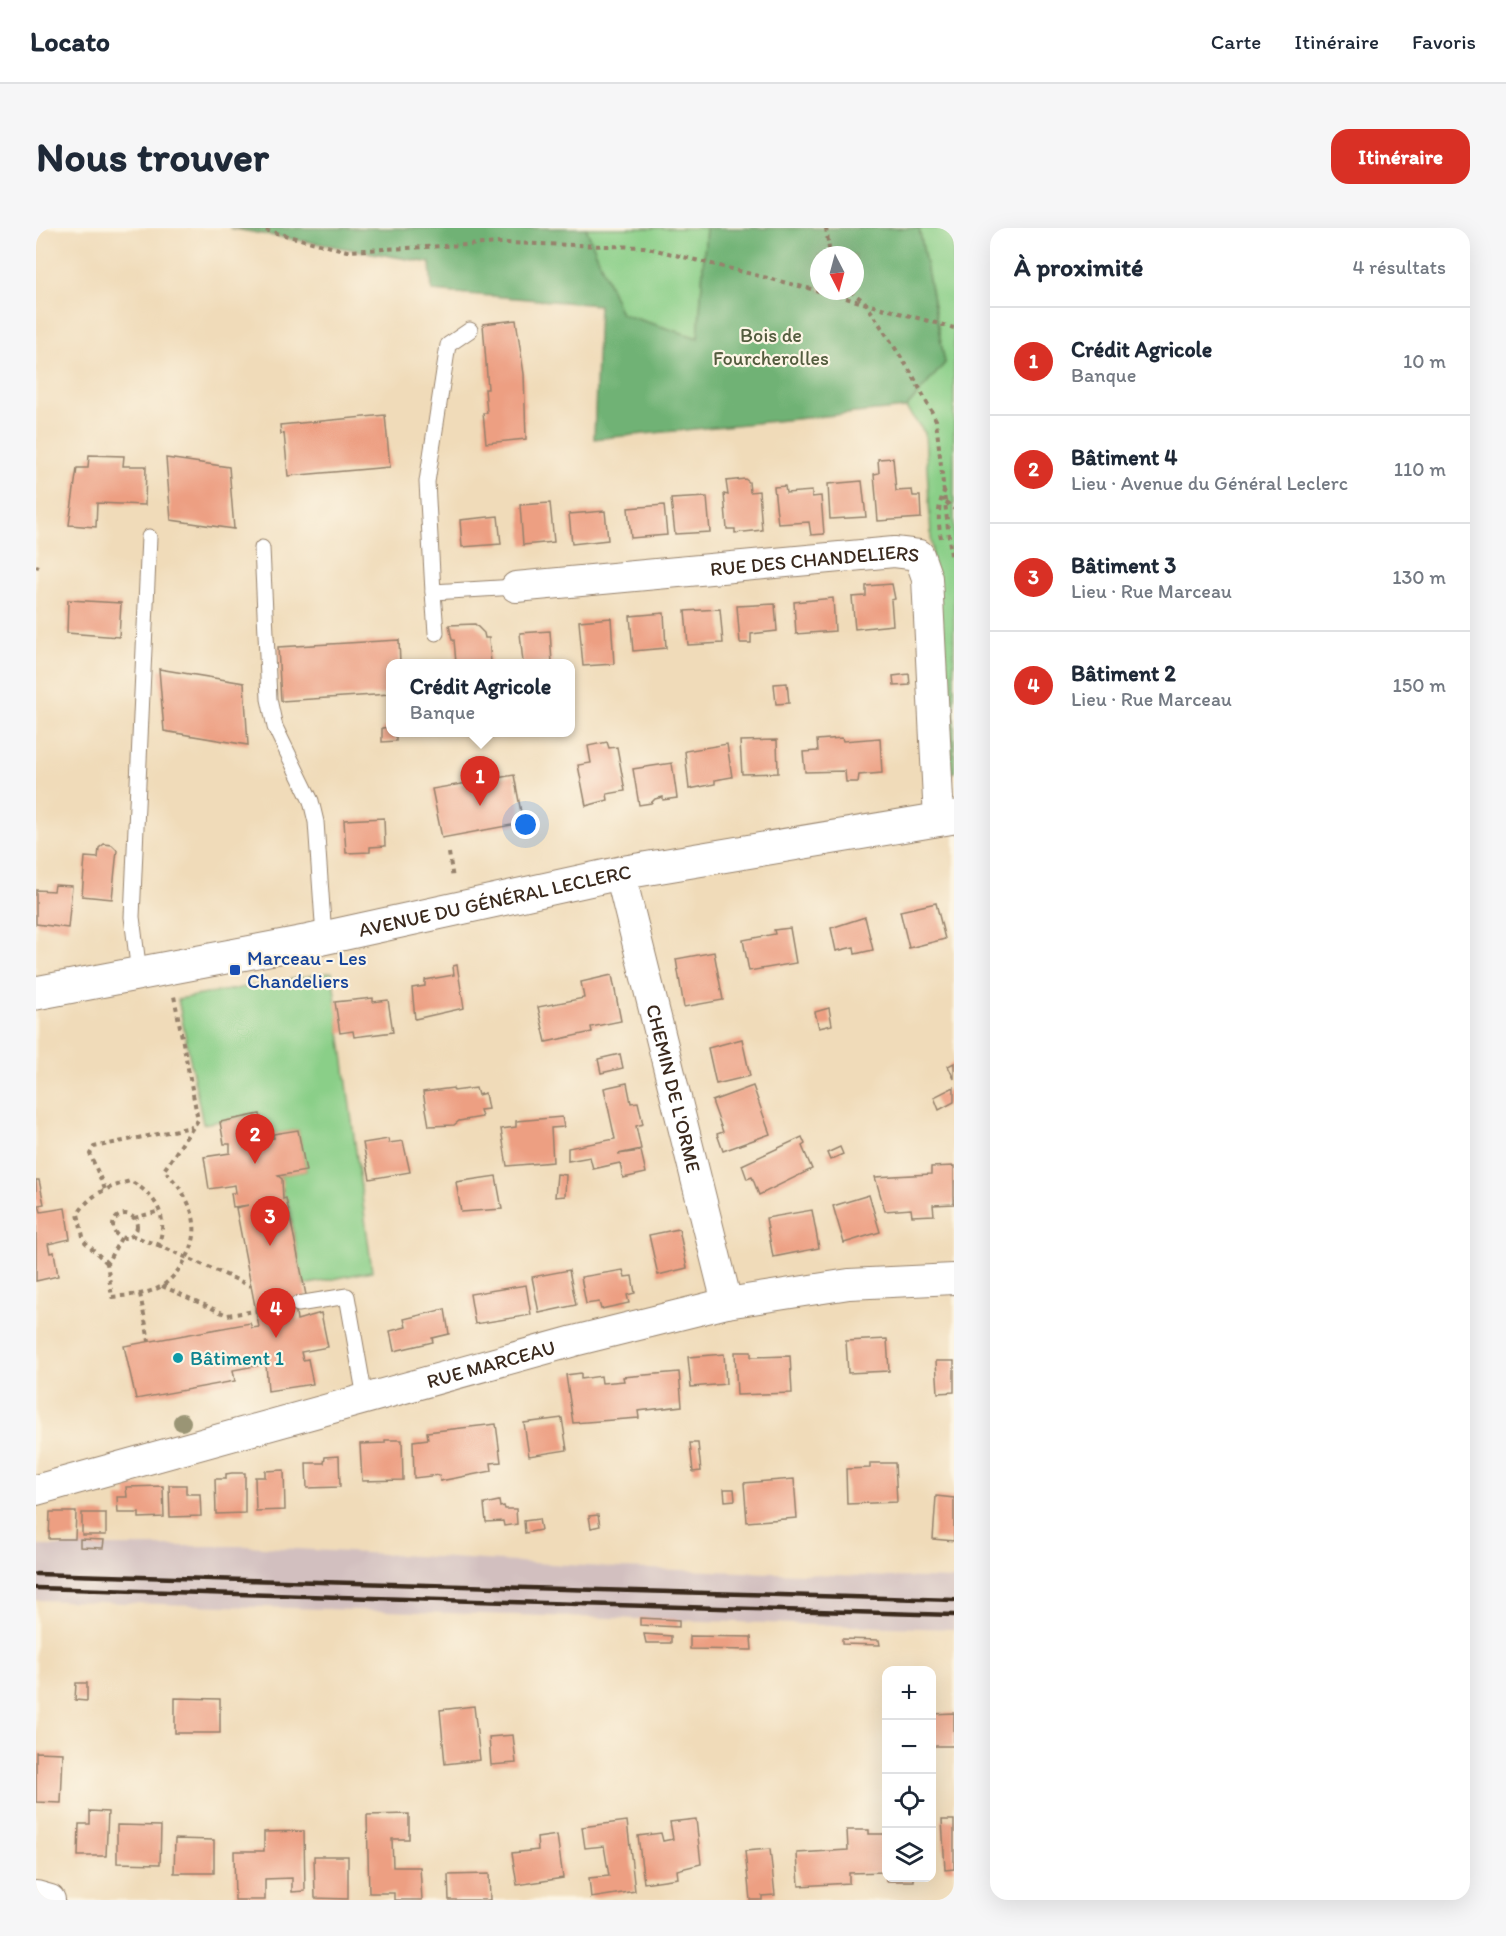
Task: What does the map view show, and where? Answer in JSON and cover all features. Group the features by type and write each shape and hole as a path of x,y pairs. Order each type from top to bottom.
{"main road":[{"name":"AVENUE DU GÉNÉRAL LECLERC","path":"36,993 324,938 620,873 946,818"}],"street":[{"name":"RUE DES CHANDELIERS","path":"516,587 894,552 919,555 927,578 946,818"},
{"name":"CHEMIN DE L'ORME","path":"620,873 727,1303"},
{"name":"RUE MARCEAU","path":"36,1490 574,1341 727,1303 849,1284 954,1279"},
{"path":"36,1896 50,1900"}],"lane":[{"path":"436,633 427,482 448,345 470,330"},
{"path":"139,973 132,917 149,537"},
{"path":"262,548 269,699 275,727 311,801 316,822 324,938"},
{"path":"433,592 516,587"},
{"path":"298,1304 347,1296 365,1398"}],"path":[{"path":"257,228 346,251 503,243 644,247 810,289"},
{"path":"826,228 829,246"},
{"path":"857,300 954,328"},
{"path":"862,300 912,374 936,420 951,561"},
{"path":"945,490 938,522 942,540 951,554"},
{"path":"946,502 954,509"},
{"path":"950,540 954,534"},
{"path":"449,853 454,889"},
{"path":"121,1238 107,1263 112,1297 140,1294 162,1286 176,1274 187,1257 195,1236 193,1211 180,1188 164,1170 198,1120 173,986"},
{"path":"105,1189 90,1154 94,1147 193,1127"},
{"path":"107,1263 84,1241 78,1214 86,1202 105,1189 130,1182 143,1188 154,1198 160,1212 162,1236 158,1245"},
{"path":"135,1218 160,1212"},
{"path":"121,1238 112,1229 116,1217 128,1214 135,1218 138,1226 133,1236"},
{"path":"121,1238 133,1236 158,1245 251,1286"},
{"path":"162,1286 227,1316 256,1311"},
{"path":"140,1294 148,1341"}],"shaded area":[{"path":"36,1546 247,1546 620,1568 954,1579 954,1629 36,1600"}],"green space":[{"name":"Bois de Fourcherolles","path":"229,228 586,228 621,314 698,338 706,228 919,228 945,363 906,408 594,439 599,305 432,291 430,263"},
{"path":"586,228 706,228 698,338 621,314"},
{"path":"919,228 954,228 954,772 945,774 925,433 906,408 945,363"},
{"path":"332,972 372,1271 304,1285 287,1199 283,1199 282,1179 278,1176 306,1171 298,1130 274,1134 274,1138 266,1139 260,1114 203,1124 178,999"}],"building":[{"path":"516,320 524,374 526,439 486,443 483,413 487,413 485,389 488,389 483,324"},
{"path":"385,415 390,467 288,476 284,433 281,434 280,425"},
{"path":"89,455 124,456 123,466 146,466 145,505 97,503 96,527 69,525 77,468 88,468"},
{"path":"166,458 229,467 234,529 171,520"},
{"path":"893,458 896,491 912,490 913,496 920,496 921,518 878,521 874,474 879,473 878,459"},
{"path":"745,479 749,482 750,492 759,491 762,530 735,533 735,529 727,529 724,494 728,495 726,481"},
{"path":"862,481 866,517 830,519 828,484"},
{"path":"785,486 786,493 812,491 812,497 821,496 824,534 811,535 809,522 778,524 774,487"},
{"path":"707,497 710,532 675,534 671,499"},
{"path":"550,503 554,542 523,545 520,505"},
{"path":"664,505 667,535 631,538 628,508"},
{"path":"605,511 608,540 572,544 569,514"},
{"path":"498,516 501,544 462,547 460,520"},
{"path":"892,584 895,599 891,600 893,625 855,629 852,597 866,596 866,586"},
{"path":"833,598 835,631 796,634 794,602"},
{"path":"68,600 121,603 119,637 67,633"},
{"path":"775,604 777,631 751,634 751,643 740,643 737,606"},
{"path":"720,609 723,643 688,645 685,611"},
{"path":"664,613 666,648 633,651 630,616"},
{"path":"611,618 614,664 583,666 579,621"},
{"path":"475,624 484,633 485,638 489,638 491,659 456,659 454,640 452,640 449,625"},
{"path":"550,631 552,659 523,659 520,633"},
{"path":"399,640 400,659 386,659 386,694 281,701 278,647"},
{"path":"159,669 244,683 248,745 164,731"},
{"path":"909,674 910,685 894,686 893,676"},
{"path":"787,683 789,703 776,704 774,684"},
{"path":"382,728 386,728 386,737 396,737 396,741 382,742"},
{"path":"842,738 843,741 880,738 882,773 859,775 858,782 846,782 845,771 805,772 803,752 818,751 817,740"},
{"path":"777,740 778,773 742,774 740,741"},
{"path":"607,742 609,748 617,747 625,791 607,794 608,800 586,806 578,765 591,763 588,746"},
{"path":"727,744 732,777 715,780 715,784 689,789 685,751"},
{"path":"672,763 677,798 663,800 663,797 651,803 639,805 633,769"},
{"path":"514,775 523,823 442,838 432,789"},
{"path":"384,818 385,846 370,847 370,852 346,853 344,820"},
{"path":"104,844 112,845 117,850 112,899 82,896 85,857 98,858 99,848"},
{"path":"55,885 72,886 68,928 36,924 36,890 54,891"},
{"path":"936,903 945,939 909,948 900,911"},
{"path":"865,917 873,950 855,954 854,947 836,951 831,928"},
{"path":"790,928 796,963 749,971 743,940 775,934 774,930"},
{"path":"714,952 723,1000 684,1007 676,959"},
{"path":"457,965 464,1008 415,1019 412,988 425,986 425,980 454,975 453,966"},
{"path":"612,975 621,1021 591,1027 592,1032 546,1042 538,1007 584,998 581,982"},
{"path":"373,998 373,1002 388,1000 393,1032 354,1037 353,1031 340,1033 335,1002"},
{"path":"829,1008 832,1025 819,1028 815,1012"},
{"path":"742,1039 750,1076 716,1084 708,1048"},
{"path":"620,1054 623,1068 601,1073 598,1059"},
{"path":"954,1063 954,1079 948,1066"},
{"path":"627,1083 631,1103 638,1102 643,1124 636,1126 641,1149 618,1154 641,1151 646,1173 623,1178 620,1163 593,1169 590,1157 568,1161 568,1148 615,1139 604,1088"},
{"path":"753,1086 770,1134 723,1151 717,1134 723,1132 712,1101"},
{"path":"954,1087 954,1102 939,1110 934,1097"},
{"path":"453,1088 454,1091 476,1088 478,1095 485,1093 488,1109 480,1110 482,1117 459,1121 454,1125 429,1126 423,1092"},
{"path":"260,1114 266,1139 274,1138 273,1134 298,1130 306,1171 278,1176 282,1179 283,1199 286,1198 306,1295 299,1311 296,1312 297,1320 321,1313 328,1347 301,1352 303,1360 308,1359 313,1384 268,1391 266,1364 233,1370 235,1381 136,1399 124,1346 250,1323 252,1328 259,1327 236,1208 249,1205 233,1207 231,1193 236,1193 235,1185 209,1189 204,1157 230,1153 230,1144 224,1144 220,1122"},
{"path":"562,1117 564,1127 551,1128 553,1162 507,1166 501,1129 516,1127 516,1121"},
{"path":"802,1137 805,1144 802,1146 812,1169 759,1195 752,1177 747,1179 742,1165"},
{"path":"388,1139 389,1143 403,1141 410,1172 370,1179 363,1143"},
{"path":"840,1147 843,1154 830,1160 827,1153"},
{"path":"954,1166 954,1204 933,1205 934,1215 912,1216 911,1209 885,1211 875,1177 931,1174 931,1167"},
{"path":"557,1174 566,1175 565,1196 555,1197"},
{"path":"496,1176 502,1209 461,1212 456,1182"},
{"path":"36,1180 39,1180 44,1204 39,1205 41,1212 65,1208 70,1239 48,1244 50,1253 54,1252 58,1276 36,1281"},
{"path":"869,1195 880,1232 844,1243 833,1206"},
{"path":"812,1210 819,1248 773,1257 766,1218"},
{"path":"679,1229 687,1268 658,1275 649,1235"},
{"path":"569,1270 576,1305 539,1313 532,1277"},
{"path":"623,1270 625,1277 632,1276 635,1293 627,1295 629,1303 601,1309 599,1302 586,1304 581,1277"},
{"path":"526,1285 531,1315 475,1324 470,1294"},
{"path":"445,1309 449,1334 432,1338 433,1342 394,1351 390,1331 406,1327 404,1319"},
{"path":"887,1339 889,1371 848,1373 846,1341"},
{"path":"735,1352 751,1352 751,1357 790,1356 792,1393 737,1395"},
{"path":"724,1354 726,1384 691,1387 688,1357"},
{"path":"936,1361 954,1361 954,1392 938,1393"},
{"path":"679,1372 682,1406 638,1411 639,1418 573,1423 566,1375 581,1373 581,1379 601,1376 602,1383 624,1381 623,1377"},
{"path":"562,1418 567,1450 529,1456 524,1423"},
{"path":"496,1424 501,1462 491,1463 492,1471 440,1481 439,1475 414,1478 413,1441 428,1439 427,1432"},
{"path":"385,1440 402,1440 403,1480 362,1481 360,1444 385,1443"},
{"path":"690,1443 698,1443 701,1471 693,1472"},
{"path":"339,1456 340,1487 307,1488 306,1463 324,1463 325,1457"},
{"path":"870,1463 895,1463 897,1502 847,1504 846,1469 870,1468"},
{"path":"284,1470 285,1510 256,1511 255,1477 265,1477 265,1471"},
{"path":"245,1473 245,1513 216,1514 215,1479 226,1479 226,1474"},
{"path":"794,1479 797,1518 747,1522 744,1483"},
{"path":"169,1485 186,1485 186,1494 200,1494 201,1516 170,1517"},
{"path":"163,1486 164,1517 139,1518 139,1513 118,1513 117,1497 127,1497 126,1487"},
{"path":"724,1489 734,1489 735,1500 725,1501"},
{"path":"936,1496 954,1498 954,1541 933,1539"},
{"path":"499,1501 500,1507 516,1509 517,1524 504,1526 503,1521 486,1522 484,1504"},
{"path":"50,1512 76,1512 75,1539 49,1539"},
{"path":"82,1513 106,1513 106,1535 82,1535"},
{"path":"598,1515 600,1526 591,1528 589,1516"},
{"path":"539,1519 541,1530 525,1533 524,1521"},
{"path":"80,1539 104,1540 103,1548 80,1547"},
{"path":"640,1618 679,1620 679,1627 640,1625"},
{"path":"644,1634 671,1636 671,1643 646,1643"},
{"path":"690,1636 751,1637 752,1650 690,1649"},
{"path":"842,1639 879,1640 880,1645 842,1644"},
{"path":"76,1683 87,1683 87,1701 75,1700"},
{"path":"175,1698 220,1699 220,1733 175,1733"},
{"path":"474,1706 480,1760 445,1764 440,1710"},
{"path":"954,1713 954,1746 936,1746 936,1714"},
{"path":"513,1735 516,1763 491,1765 489,1737"},
{"path":"36,1752 63,1753 61,1803 36,1802"},
{"path":"90,1811 108,1812 106,1856 78,1856 79,1824 90,1824"},
{"path":"409,1814 409,1839 392,1839 393,1867 420,1867 422,1900 394,1900 394,1893 369,1893 367,1815"},
{"path":"696,1819 701,1864 677,1870 678,1878 644,1883 638,1836 661,1833 663,1841 673,1839 670,1822"},
{"path":"942,1820 954,1820 954,1869 945,1870"},
{"path":"627,1821 635,1891 591,1898 589,1878 609,1876 604,1846 585,1848 582,1827"},
{"path":"117,1825 161,1826 160,1864 117,1863"},
{"path":"847,1830 869,1830 869,1834 882,1834 882,1872 849,1873 849,1883 799,1886 797,1853 848,1850"},
{"path":"304,1831 305,1891 292,1892 292,1878 265,1879 265,1900 235,1900 234,1851 264,1851 264,1832"},
{"path":"557,1835 563,1878 517,1885 512,1853 538,1850 537,1838"},
{"path":"175,1839 214,1840 214,1873 174,1873"},
{"path":"770,1849 775,1895 762,1896 762,1900 750,1900 745,1851"},
{"path":"314,1856 348,1856 348,1899 315,1898"},
{"path":"489,1874 490,1900 449,1900 448,1875"}],"railway":[{"path":"36,1574 954,1600"},
{"path":"36,1588 954,1615"}],"place":[{"name":"Crédit Agricole","path":"480,806"},
{"name":"Marceau - Les Chandeliers","path":"235,970"},
{"name":"Bâtiment 4","path":"255,1164"},
{"name":"Bâtiment 3","path":"270,1246"},
{"name":"Bâtiment 2","path":"276,1338"},
{"name":"Bâtiment 1","path":"178,1358"}]}
